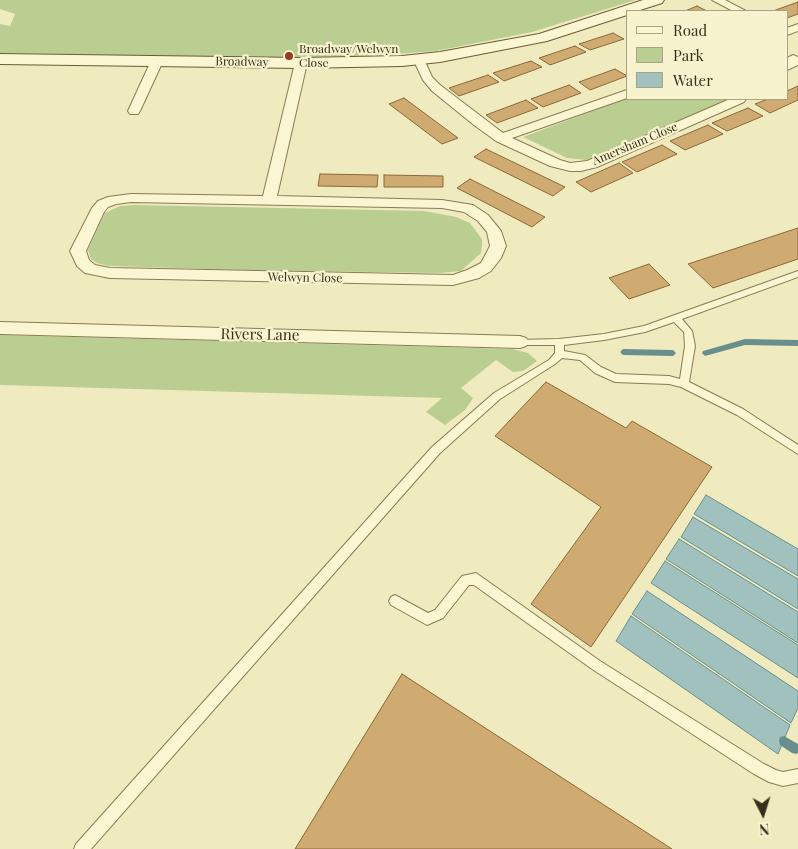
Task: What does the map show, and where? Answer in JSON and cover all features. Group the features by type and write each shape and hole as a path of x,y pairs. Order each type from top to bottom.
{"street":[{"name":"Broadway","path":"627,10 657,0"},
{"path":"717,0 739,10"},
{"name":"Broadway","path":"0,59 362,63 419,59 476,51 542,38 626,10"},
{"name":"Amersham Close","path":"419,59 427,78 436,88 478,122 501,138 555,164 570,167 581,167 738,100"},
{"path":"134,111 157,61"},
{"path":"269,200 301,63"},
{"path":"501,138 626,94"},
{"name":"Welwyn Close","path":"131,198 269,200 442,204 468,208 483,218 494,231 498,246 493,258 486,267 473,274 453,280 110,273 90,269 82,262 78,251 97,210 103,204 113,200 131,198"},
{"name":"Rivers Lane","path":"0,328 520,342"}],"lane":[{"path":"81,849 436,450 497,396 552,362 559,348 645,329 798,274"},
{"path":"676,318 688,331 690,346 684,384"},
{"path":"520,342 559,348 582,356 598,370 615,378 669,380 684,384 740,412 798,450"},
{"path":"395,601 427,619 439,614 466,580 476,579 596,665 759,768 774,777 784,779 798,776"}],"green space":[{"path":"0,0 636,0 532,32 436,51 384,55 279,58 0,53 0,24 10,26 15,14 0,9"},
{"path":"626,98 626,100 729,100 586,160 567,158 523,137"},
{"path":"120,206 424,211 456,217 470,223 482,239 482,246 481,253 461,271 440,273 109,266 97,263 91,259 88,250 105,213"},
{"path":"0,335 512,349 528,353 537,361 523,371 513,372 496,360 461,388 473,398 465,410 445,425 426,412 442,398 0,385"}],"water":[{"path":"706,495 798,549 798,576 694,514"},
{"path":"693,517 798,579 798,609 681,537"},
{"path":"679,539 798,612 798,643 666,559"},
{"path":"665,561 798,645 798,678 651,583"},
{"path":"647,591 798,691 798,708 791,723 632,614"},
{"path":"631,616 790,725 778,754 616,641"}],"building":[{"path":"798,2 798,14 788,18 788,10 776,10"},
{"path":"697,6 705,10 687,10"},
{"path":"613,33 624,39 590,50 579,44"},
{"path":"575,46 586,52 550,65 539,58"},
{"path":"531,61 542,67 504,81 493,73"},
{"path":"615,69 626,75 590,90 579,82"},
{"path":"488,75 499,82 459,96 449,88"},
{"path":"569,85 581,93 543,107 531,99"},
{"path":"798,86 798,100 770,113 755,104 765,100 788,100 788,91"},
{"path":"404,98 458,138 442,144 389,104"},
{"path":"526,100 538,108 497,123 486,115"},
{"path":"748,108 763,116 727,131 712,123"},
{"path":"708,125 723,134 685,150 670,141"},
{"path":"662,145 677,154 637,172 622,162"},
{"path":"486,149 565,187 553,196 474,157"},
{"path":"619,163 633,173 591,192 576,182"},
{"path":"320,174 378,175 377,187 318,186"},
{"path":"384,175 443,176 443,187 384,187"},
{"path":"470,179 545,217 532,227 457,188"},
{"path":"798,228 798,259 713,288 688,264"},
{"path":"649,264 670,285 629,299 609,278"},
{"path":"546,382 626,428 632,421 712,467 591,647 531,604 601,507 495,436"},
{"path":"402,674 672,849 295,849"}],"waterway":[{"path":"705,353 745,342 798,343"},
{"path":"623,352 673,353"},
{"path":"784,741 796,749"}],"place":[{"name":"Broadway/Welwyn Close","path":"289,56"}]}
